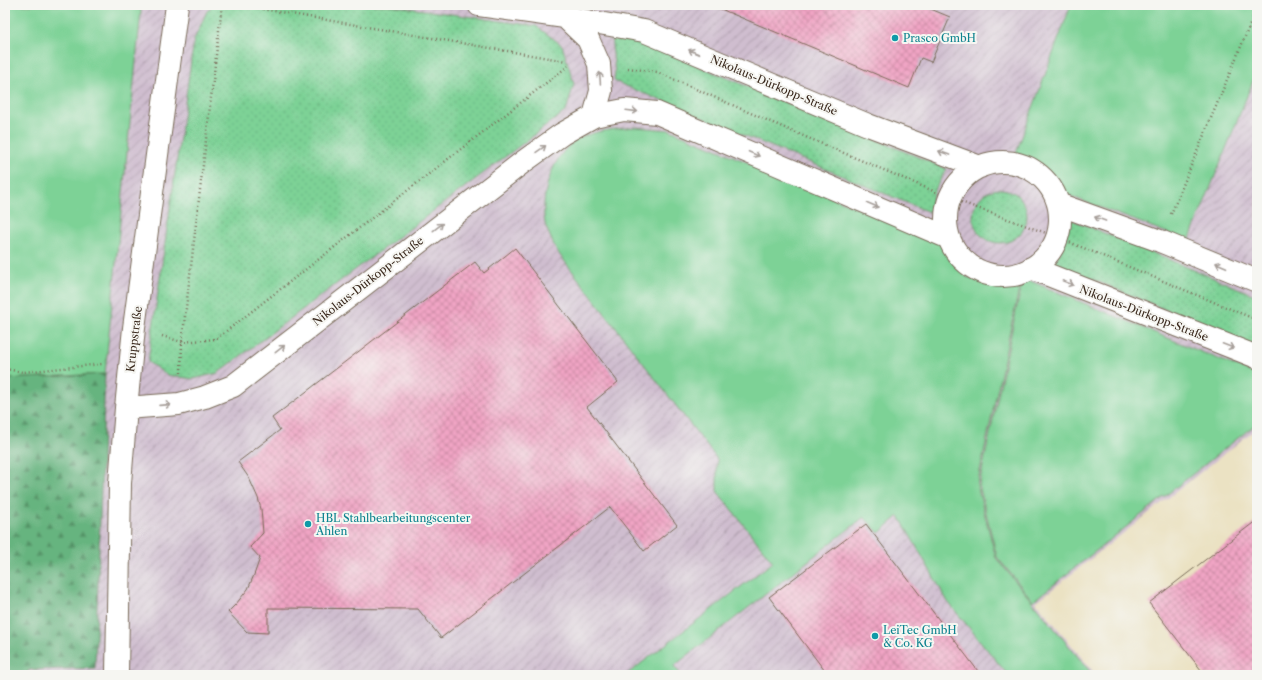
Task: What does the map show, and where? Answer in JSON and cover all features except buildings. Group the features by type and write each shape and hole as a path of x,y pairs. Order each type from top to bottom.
{"street":[{"name":"Kruppstraße","path":"118,675 120,482 126,408 134,328 177,5"},
{"name":"Nikolaus-Dürkopp-Straße","path":"479,5 565,17 644,31 868,125 980,167"},
{"path":"565,17 588,39 599,64 601,92 594,116"},
{"name":"Nikolaus-Dürkopp-Straße","path":"126,408 179,404 205,397 233,386 523,162 562,134 594,116 624,110 657,113 949,238"},
{"path":"999,162 1019,164 1036,172 1050,186 1058,204 1060,220 1057,237 1051,250 1042,260 1031,268 1016,274 999,276 982,272 964,260 957,252 949,238 946,224 946,210 950,198 957,184 968,174 980,167 999,162"},
{"path":"1058,204 1160,241 1257,281"},
{"name":"Nikolaus-Dürkopp-Straße","path":"1031,268 1257,357"}],"path":[{"path":"179,404 182,342 222,5"},
{"path":"134,328 182,342 216,339 574,62 239,5"},
{"path":"1160,241 1257,8"},
{"path":"599,64 657,72 950,198 1057,237 1257,320"},
{"path":"5,369 23,372 131,361"}],"shaded area":[{"path":"5,5 1257,5 1257,428 1036,602 1096,675 5,675"}],"green space":[{"path":"5,5 140,5 141,11 105,374 5,379"},
{"path":"213,5 388,5 536,26 562,45 574,84 566,111 218,373 193,379 167,375 148,362 194,40 207,11"},
{"path":"1071,5 1257,5 1257,71 1189,241 1062,193 1048,174 1035,161 1016,153"},
{"path":"611,36 657,49 947,169 935,189 929,212 614,81 615,72"},
{"path":"635,127 670,130 939,242 948,257 967,277 995,285 1021,280 977,485 996,558 1093,675 1008,675 948,602 899,516 879,533 864,517 674,666 681,675 626,675 773,562 717,491 717,459 556,250 546,227 544,204 549,178 554,166 569,146 584,136 606,130"},
{"path":"995,189 1005,189 1015,193 1023,201 1027,211 1027,221 1023,231 1015,239 1005,243 995,243 985,239 977,231 973,221 973,211 977,201 985,193"},
{"path":"1070,219 1257,296 1257,348 1054,263 1068,231"},
{"path":"1023,278 1257,375 1257,423 1033,601 997,557 979,485"},
{"path":"105,374 95,668 29,670 26,675 5,675 5,379"}],"place":[{"name":"Prasco GmbH","path":"895,38"},
{"name":"HBL Stahlbearbeitungscenter Ahlen","path":"308,524"},
{"name":"LeiTec GmbH & Co. KG","path":"875,636"}]}
